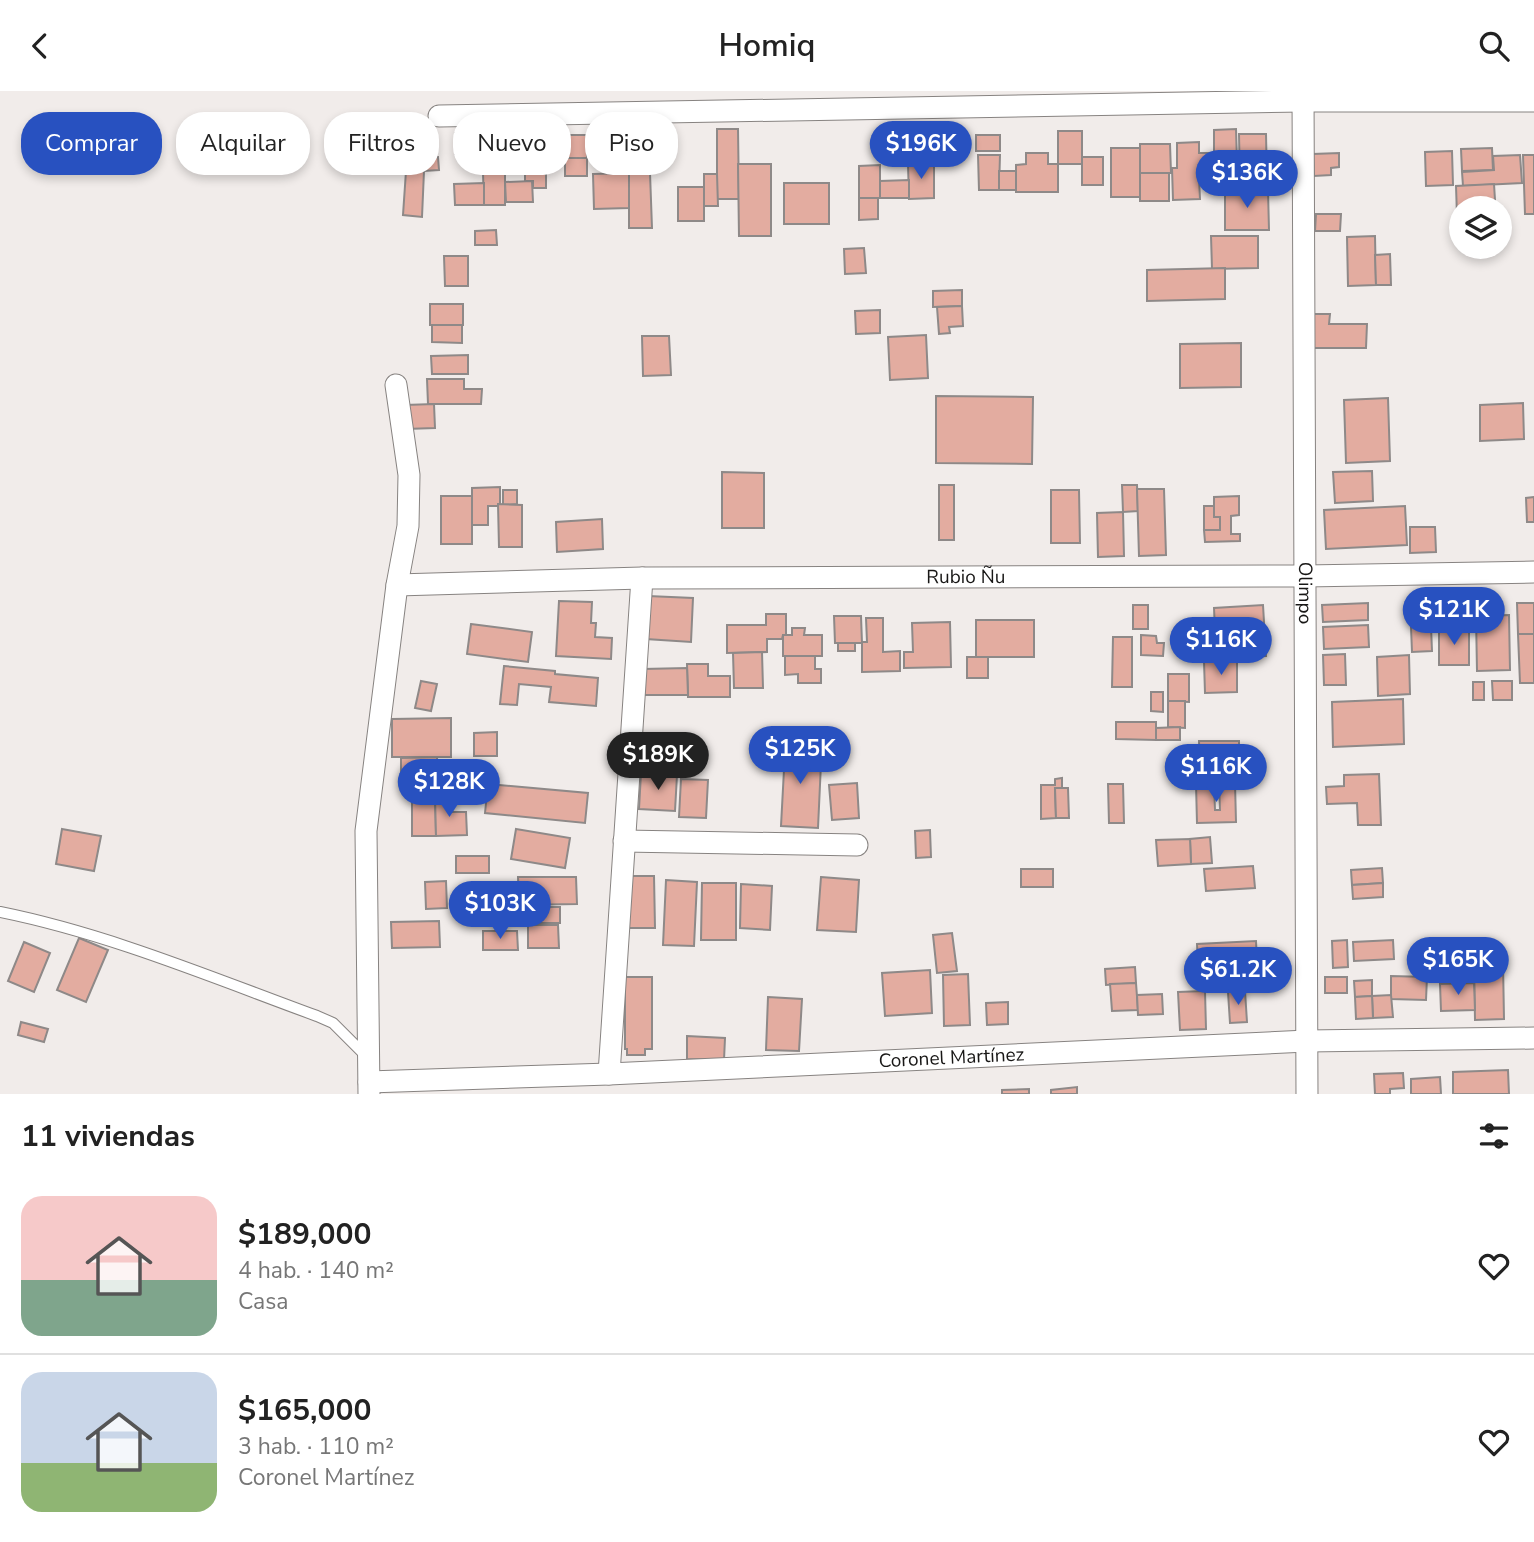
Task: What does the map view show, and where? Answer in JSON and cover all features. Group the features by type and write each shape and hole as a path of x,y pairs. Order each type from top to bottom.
{"street":[{"path":"439,115 1303,96 1534,101"},
{"name":"Olimpo","path":"1303,96 1307,1094"},
{"path":"369,1088 366,831 397,586 408,526 409,475 396,385"},
{"name":"Rubio Ñu","path":"397,586 642,578 1305,576 1534,572"},
{"path":"609,1074 642,578"},
{"path":"624,841 857,845"},
{"name":"Coronel Martínez","path":"369,1088 1307,1041 1534,1038"}],"lane":[{"path":"0,912 40,920 139,951 317,1016 333,1023 369,1060"}],"building":[{"path":"717,129 738,129 739,199 717,199"},
{"path":"1236,129 1237,162 1214,162 1214,130"},
{"path":"1058,131 1082,131 1082,164 1058,164"},
{"path":"1239,134 1266,134 1267,181 1240,181"},
{"path":"571,135 585,135 585,158 571,158"},
{"path":"976,135 1000,135 1000,151 976,151"},
{"path":"1199,142 1199,153 1215,153 1215,179 1199,179 1200,199 1173,200 1172,168 1177,168 1177,143"},
{"path":"1140,144 1170,144 1171,173 1140,173"},
{"path":"1111,148 1140,148 1140,197 1111,197"},
{"path":"1492,148 1493,170 1462,171 1461,149"},
{"path":"1452,151 1453,185 1426,186 1425,152"},
{"path":"1026,153 1048,153 1048,164 1058,164 1058,192 1016,192 1016,165 1026,164"},
{"path":"1339,153 1339,167 1331,168 1331,175 1314,176 1313,154"},
{"path":"978,155 1000,155 999,190 979,190"},
{"path":"1520,155 1522,183 1463,186 1462,172 1494,170 1493,156"},
{"path":"1523,155 1534,155 1534,214 1525,214"},
{"path":"1082,157 1103,157 1103,185 1082,185"},
{"path":"571,158 585,158 587,176 565,176 571,175"},
{"path":"934,163 934,198 909,199 908,164"},
{"path":"738,164 771,164 771,236 739,236"},
{"path":"880,165 880,198 859,198 859,166"},
{"path":"999,171 1016,171 1016,190 999,190"},
{"path":"1140,173 1169,173 1169,201 1140,201"},
{"path":"704,174 717,174 718,206 704,206"},
{"path":"406,175 424,175 422,217 403,215"},
{"path":"483,175 505,175 505,205 484,205"},
{"path":"525,175 546,175 546,188 533,188 533,181 525,181"},
{"path":"593,175 629,175 629,208 594,209"},
{"path":"629,175 650,175 652,228 629,228"},
{"path":"909,180 909,198 880,198 880,181"},
{"path":"532,181 533,202 506,202 505,182"},
{"path":"484,183 484,205 455,205 454,184"},
{"path":"784,183 829,183 829,224 784,224"},
{"path":"1494,184 1495,196 1456,196 1456,186"},
{"path":"678,187 704,187 704,221 678,221"},
{"path":"1225,190 1268,190 1269,230 1225,230"},
{"path":"859,198 878,198 878,219 859,220"},
{"path":"1316,214 1341,214 1340,231 1315,231"},
{"path":"496,230 497,245 475,245 475,231"},
{"path":"1211,236 1258,236 1258,268 1212,269"},
{"path":"1375,236 1376,285 1348,286 1347,237"},
{"path":"864,248 866,273 845,274 844,249"},
{"path":"1390,254 1391,285 1376,285 1375,255"},
{"path":"444,256 468,256 468,286 445,286"},
{"path":"1225,268 1225,299 1147,301 1147,270"},
{"path":"962,290 962,306 933,307 933,291"},
{"path":"430,304 463,304 463,325 430,325"},
{"path":"962,306 963,326 949,327 950,333 939,334 937,307"},
{"path":"880,310 880,333 856,334 855,311"},
{"path":"1312,314 1330,314 1329,324 1367,324 1366,348 1311,348"},
{"path":"432,325 462,325 462,343 432,342"},
{"path":"926,335 928,378 890,380 888,337"},
{"path":"642,336 669,336 671,375 643,376"},
{"path":"1241,343 1241,387 1180,388 1180,344"},
{"path":"468,355 468,374 432,374 431,356"},
{"path":"427,379 464,379 464,389 482,389 481,404 428,404"},
{"path":"936,396 1033,397 1032,464 936,463"},
{"path":"1388,398 1390,461 1346,463 1344,400"},
{"path":"1523,403 1524,439 1480,441 1480,405"},
{"path":"434,404 435,428 406,429 405,405"},
{"path":"1372,471 1373,501 1335,503 1333,472"},
{"path":"722,472 764,473 764,528 722,528"},
{"path":"939,485 954,485 954,540 939,540"},
{"path":"1122,485 1137,485 1138,511 1123,512"},
{"path":"500,487 500,506 488,506 488,525 472,525 472,488"},
{"path":"1137,489 1164,489 1166,555 1139,556"},
{"path":"503,490 517,490 517,504 503,505"},
{"path":"1051,490 1079,490 1080,543 1051,543"},
{"path":"441,496 472,496 472,544 441,544"},
{"path":"1239,496 1239,515 1231,516 1231,534 1240,534 1240,541 1205,542 1204,530 1220,530 1220,518 1214,518 1214,497"},
{"path":"1534,497 1534,522 1527,522 1526,498"},
{"path":"498,504 522,505 522,547 499,547"},
{"path":"1204,506 1214,506 1214,517 1220,517 1220,530 1204,530"},
{"path":"1405,506 1407,545 1326,549 1324,510"},
{"path":"1123,512 1124,556 1098,557 1097,513"},
{"path":"602,519 603,549 557,552 556,522"},
{"path":"1410,527 1435,527 1436,552 1410,553"},
{"path":"648,596 693,598 691,642 646,639"},
{"path":"559,601 592,602 591,623 596,623 595,637 612,638 611,659 556,656"},
{"path":"1430,601 1432,651 1412,652 1410,602"},
{"path":"1368,603 1368,620 1323,622 1322,605"},
{"path":"1517,603 1534,603 1534,634 1518,634"},
{"path":"1133,605 1148,605 1148,629 1133,629"},
{"path":"1263,605 1266,656 1246,657 1244,629 1215,631 1214,608"},
{"path":"766,614 786,614 786,635 783,635 782,639 767,639 767,652 727,653 727,625 766,625"},
{"path":"1509,615 1510,670 1477,671 1476,616"},
{"path":"834,616 861,616 862,643 835,643"},
{"path":"866,618 883,618 883,652 900,651 900,671 862,672 862,642 867,642"},
{"path":"976,620 1034,620 1034,657 976,657"},
{"path":"950,622 951,667 904,668 904,652 913,652 912,623"},
{"path":"471,624 532,632 528,662 467,654"},
{"path":"1368,625 1369,647 1324,649 1323,627"},
{"path":"792,628 805,628 804,635 822,635 822,656 783,656 783,635 792,635"},
{"path":"1439,629 1469,629 1469,665 1439,665"},
{"path":"1518,634 1534,634 1534,683 1520,683"},
{"path":"1141,635 1156,636 1157,643 1164,643 1163,656 1141,655"},
{"path":"1113,637 1132,637 1132,687 1112,687"},
{"path":"838,643 855,643 855,651 838,651"},
{"path":"762,652 763,688 734,688 733,653"},
{"path":"1345,654 1346,685 1324,685 1323,655"},
{"path":"1409,655 1410,694 1378,696 1377,657"},
{"path":"785,656 815,656 815,669 821,669 821,683 798,683 798,674 785,675"},
{"path":"967,657 988,657 988,678 967,678"},
{"path":"1204,661 1237,661 1237,692 1205,693"},
{"path":"687,664 708,664 708,676 730,676 730,697 688,697"},
{"path":"504,666 598,678 596,706 549,702 551,687 519,684 517,705 500,704"},
{"path":"687,668 688,695 643,695 643,669"},
{"path":"1168,674 1189,674 1189,702 1168,701"},
{"path":"421,681 437,684 431,711 415,708"},
{"path":"1492,681 1512,681 1512,700 1493,700"},
{"path":"1473,682 1484,682 1484,700 1473,700"},
{"path":"1151,692 1163,692 1163,712 1151,711"},
{"path":"1403,699 1404,744 1333,747 1332,702"},
{"path":"1168,701 1185,701 1185,728 1168,727"},
{"path":"451,718 451,757 392,757 392,719"},
{"path":"1116,722 1156,722 1156,740 1116,739"},
{"path":"1180,727 1180,740 1156,740 1156,728"},
{"path":"497,732 497,756 474,756 474,733"},
{"path":"786,732 804,733 803,762 821,763 818,828 781,826"},
{"path":"1199,741 1239,741 1239,771 1200,771"},
{"path":"665,752 678,752 677,775 664,774"},
{"path":"437,757 438,783 401,784 401,758"},
{"path":"641,773 677,775 675,811 639,809"},
{"path":"1379,774 1381,825 1358,825 1357,803 1327,804 1326,787 1344,786 1344,775"},
{"path":"1062,778 1062,788 1055,788 1056,818 1041,819 1041,785 1055,785 1055,779"},
{"path":"681,779 708,780 706,818 679,817"},
{"path":"857,783 859,818 832,820 829,785"},
{"path":"1219,783 1235,783 1236,822 1197,823 1196,784 1214,784 1215,810 1220,810"},
{"path":"488,784 588,793 585,823 485,813"},
{"path":"1108,784 1123,784 1124,823 1109,823"},
{"path":"1055,788 1068,788 1069,818 1056,818"},
{"path":"412,796 435,796 436,836 412,836"},
{"path":"435,796 451,796 451,812 466,812 467,835 436,836"},
{"path":"62,829 101,836 94,871 56,864"},
{"path":"516,829 570,838 565,868 511,859"},
{"path":"930,830 931,857 916,858 915,831"},
{"path":"1210,837 1212,863 1191,864 1190,839"},
{"path":"1190,839 1191,864 1158,866 1156,840"},
{"path":"456,856 489,856 489,873 456,873"},
{"path":"1253,866 1255,888 1206,891 1204,869"},
{"path":"1382,868 1383,883 1352,885 1351,870"},
{"path":"1021,869 1053,869 1053,887 1021,887"},
{"path":"626,876 654,876 655,928 626,928"},
{"path":"518,877 576,877 577,904 519,905"},
{"path":"821,877 859,880 856,932 817,930"},
{"path":"666,880 697,882 694,946 663,945"},
{"path":"446,881 447,908 426,909 425,882"},
{"path":"702,883 736,883 736,940 701,940"},
{"path":"1383,883 1383,897 1353,899 1352,885"},
{"path":"741,884 772,886 770,930 740,928"},
{"path":"527,907 560,907 560,923 527,923"},
{"path":"439,921 440,947 392,948 391,922"},
{"path":"528,925 558,925 559,948 528,948"},
{"path":"483,931 517,931 518,950 483,950"},
{"path":"952,933 957,971 937,973 933,935"},
{"path":"79,938 108,950 86,1002 57,990"},
{"path":"1347,940 1348,967 1333,968 1332,941"},
{"path":"1393,940 1394,959 1354,961 1353,942"},
{"path":"1256,941 1257,962 1198,964 1197,944"},
{"path":"24,942 50,953 34,992 8,981"},
{"path":"1476,949 1501,949 1502,964 1477,964"},
{"path":"1503,963 1504,1019 1475,1020 1474,964"},
{"path":"1135,967 1136,983 1106,985 1105,969"},
{"path":"930,970 932,1013 885,1016 882,973"},
{"path":"968,974 970,1025 944,1026 943,975"},
{"path":"1391,976 1427,977 1426,1000 1391,999"},
{"path":"625,977 652,977 652,1049 645,1049 645,1055 627,1055 625,1049"},
{"path":"1325,977 1347,977 1347,993 1325,993"},
{"path":"1372,980 1372,996 1355,997 1354,981"},
{"path":"1136,983 1138,1010 1112,1011 1110,984"},
{"path":"1474,983 1475,1010 1441,1011 1440,984"},
{"path":"1205,991 1206,1029 1180,1030 1178,992"},
{"path":"1245,991 1247,1022 1230,1023 1228,992"},
{"path":"1162,994 1163,1014 1138,1015 1137,995"},
{"path":"1391,995 1393,1017 1373,1018 1372,996"},
{"path":"1372,996 1373,1018 1356,1019 1355,997"},
{"path":"768,997 802,999 799,1051 766,1050"},
{"path":"1008,1002 1008,1024 987,1025 986,1003"},
{"path":"21,1022 48,1029 44,1042 18,1035"},
{"path":"687,1036 725,1038 724,1060 687,1059"},
{"path":"1508,1070 1509,1094 1453,1094 1453,1072"},
{"path":"1403,1073 1404,1088 1390,1089 1390,1094 1375,1094 1374,1074"},
{"path":"1440,1077 1441,1094 1411,1094 1411,1079"},
{"path":"1077,1087 1077,1094 1051,1094 1051,1090"},
{"path":"1029,1089 1029,1094 1002,1094 1002,1090"}]}
